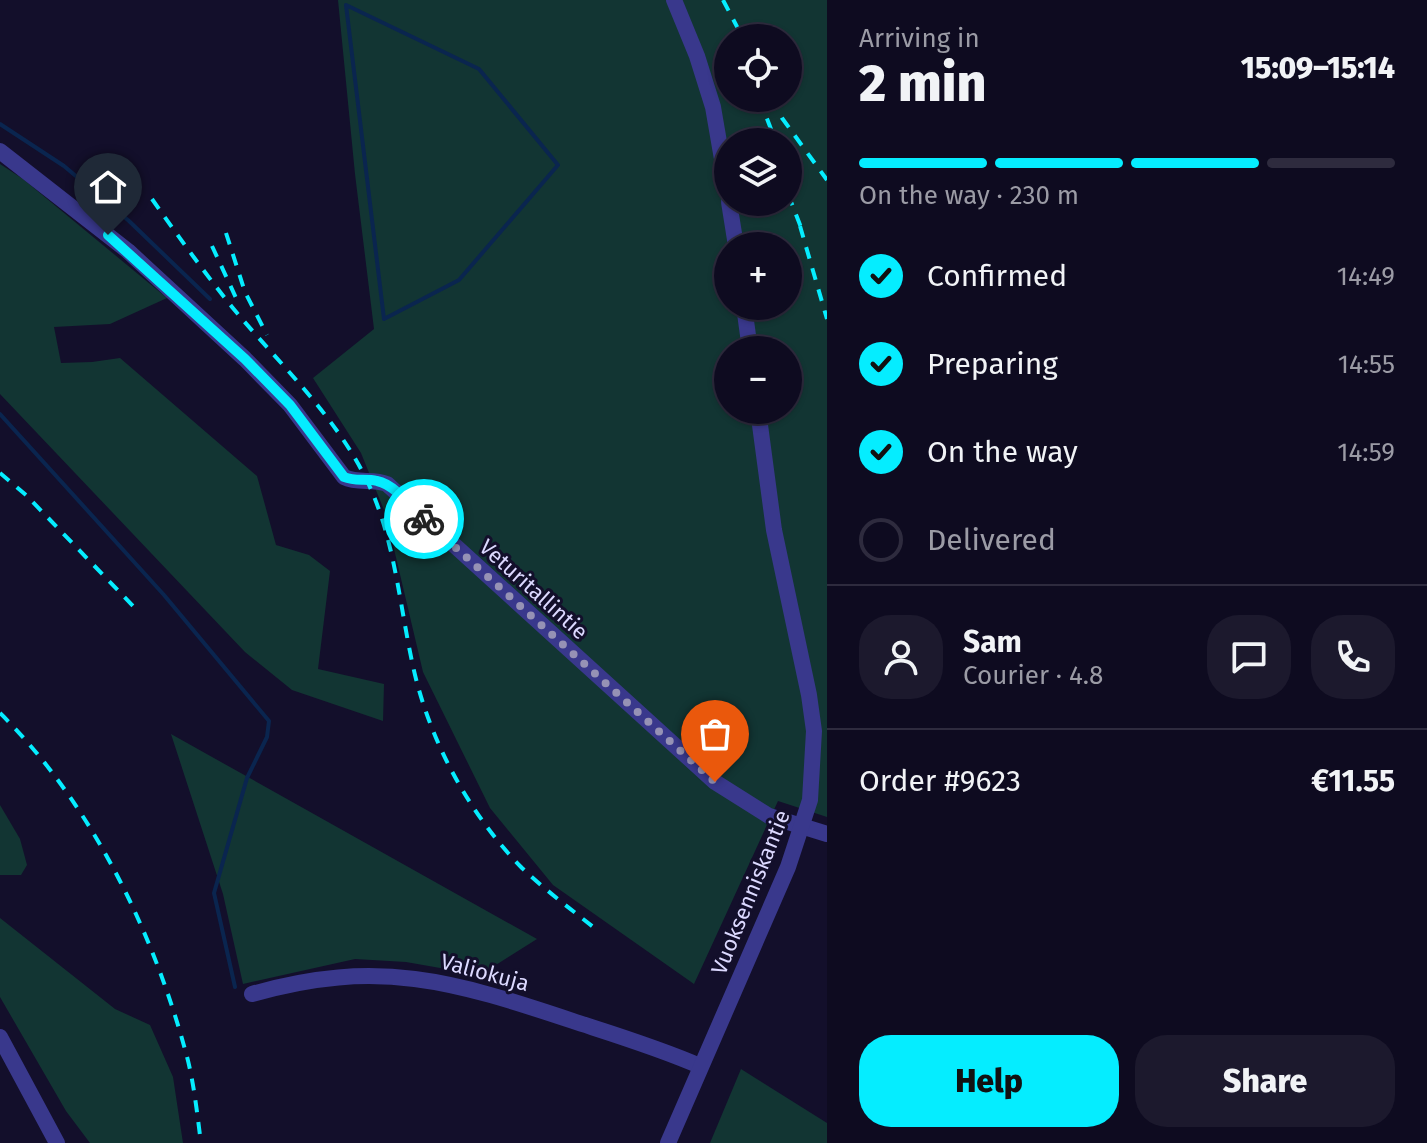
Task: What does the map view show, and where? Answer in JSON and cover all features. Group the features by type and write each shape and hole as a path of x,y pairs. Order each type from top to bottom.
{"street":[{"path":"674,0 697,56 717,128"},
{"name":"Veturitallintie","path":"0,151 128,251 245,359 290,405 344,477 353,481 387,484 694,764 736,796 769,816 827,834"},
{"name":"Vuoksenniskantie","path":"668,1143 803,828 810,800 814,731 774,530 760,424"},
{"name":"Valiokuja","path":"252,994 325,977 412,976 504,998 700,1066"},
{"path":"0,1037 57,1143"}],"green space":[{"path":"338,0 827,0 827,817 778,801 694,984 553,885 490,808 423,672 386,515 361,453 313,378 374,329"},
{"path":"0,164 23,179 167,298 110,324 54,327 61,363 120,358 257,476 276,545 309,555 330,571 318,669 384,684 383,721 292,690 245,652 0,394"},
{"path":"171,734 537,939 480,975 406,962 355,959 243,984 223,894"},
{"path":"0,805 20,839 27,865 21,875 0,875"},
{"path":"0,918 115,1009 150,1025 173,1077 183,1143 90,1143 66,1111 0,997"},
{"path":"741,1069 827,1123 827,1143 710,1143"}],"waterway":[{"path":"346,5 479,69 558,165 459,280 384,319 346,5"},
{"path":"0,124 64,166 129,221 210,299"},
{"path":"0,414 164,595 269,721 267,737 247,778 214,893 235,987"}],"railway":[{"path":"723,0 736,24"},
{"path":"764,112 771,128"},
{"path":"779,112 827,180"},
{"path":"152,199 222,294 324,413 356,460 386,532 424,705 444,756 471,804 522,868 597,930"},
{"path":"797,216 804,235"},
{"path":"800,226 827,319"},
{"path":"226,233 245,292 267,335"},
{"path":"212,246 237,300"},
{"path":"0,473 26,495 134,607"},
{"path":"0,713 33,748 63,787 115,871 137,916 156,961 186,1053 201,1143"}],"way so far":[{"path":"424,519 715,782"}],"route":[{"path":"108,235 245,359 290,405 344,477 353,481 387,484 424,519"}]}
